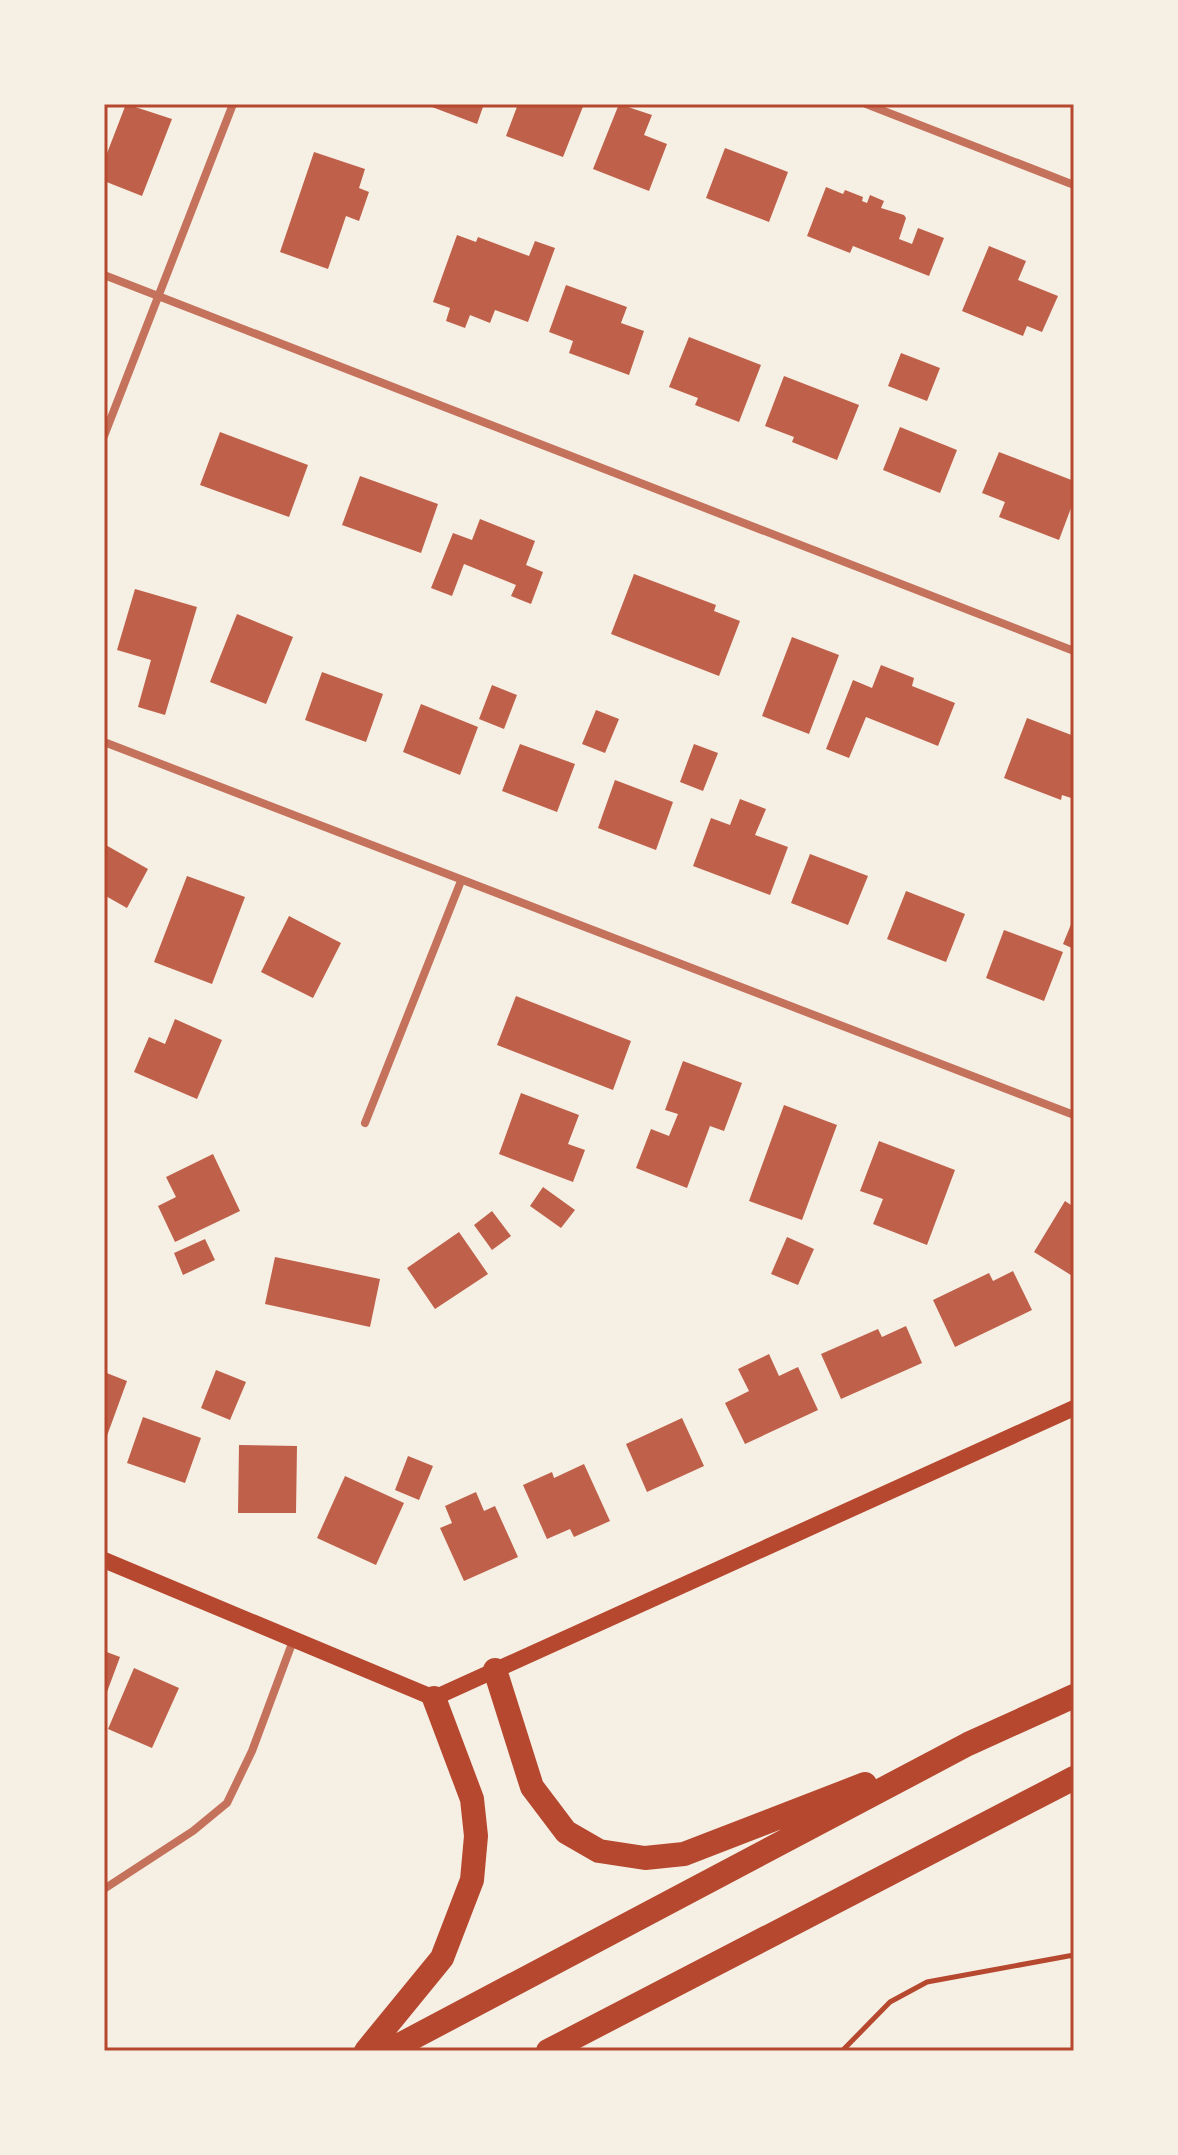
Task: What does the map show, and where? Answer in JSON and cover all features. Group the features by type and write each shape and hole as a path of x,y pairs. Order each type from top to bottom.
{"highway":[{"path":"495,1670 532,1787 566,1832 599,1851 645,1858 684,1854 968,1744 1074,1696"},
{"path":"366,2051 442,1958 472,1880 476,1836 472,1799 434,1698"},
{"path":"388,2051 968,1744"},
{"path":"548,2051 1074,1778"}],"main road":[{"path":"104,1560 434,1698 1074,1408"}],"street":[{"path":"104,436 233,104"},
{"path":"866,104 1074,185"},
{"path":"104,275 1074,651"},
{"path":"104,742 1074,1115"},
{"path":"365,1123 461,881"},
{"path":"104,1889 193,1831 227,1803 252,1751 294,1637"}],"path":[{"path":"842,2051 890,2002 927,1982 1074,1955"}],"building":[{"path":"126,104 172,119 142,196 104,181 104,161"},
{"path":"424,104 484,104 477,124"},
{"path":"518,104 584,104 563,157 506,136"},
{"path":"619,104 652,115 644,135 667,144 649,191 593,169"},
{"path":"725,148 788,172 769,222 706,198"},
{"path":"314,152 365,169 359,188 369,192 359,221 346,216 328,269 280,252"},
{"path":"826,187 863,197 862,201 867,203 870,195 884,201 881,208 904,215 906,218 899,239 912,244 918,228 944,238 929,276 853,246 850,253 807,236"},
{"path":"457,235 476,242 478,237 529,256 535,241 555,248 528,322 495,310 490,323 470,315 465,328 446,321 450,308 433,302"},
{"path":"989,246 1026,261 1018,280 1058,296 1042,332 1027,326 1023,336 962,311"},
{"path":"566,285 627,307 621,323 644,331 629,375 569,353 573,341 549,332"},
{"path":"689,337 761,365 739,422 695,405 698,398 669,387"},
{"path":"901,353 940,368 927,401 888,386"},
{"path":"784,376 859,405 837,460 792,442 794,437 765,426"},
{"path":"900,427 957,450 940,493 883,470"},
{"path":"220,432 308,465 289,517 200,485"},
{"path":"999,452 1074,481 1074,500 1059,540 999,517 1005,502 982,493"},
{"path":"360,476 438,504 421,553 342,525"},
{"path":"480,519 535,541 526,565 543,572 531,604 511,596 516,585 464,564 452,596 431,588 453,533 472,540"},
{"path":"634,574 716,605 714,611 740,621 719,676 611,634"},
{"path":"135,589 197,607 165,715 138,707 151,660 117,650"},
{"path":"237,614 293,637 266,704 210,682"},
{"path":"792,637 839,655 809,734 762,716"},
{"path":"881,665 914,678 912,686 955,703 938,746 866,717 849,758 826,749 853,680 872,688"},
{"path":"322,672 383,694 366,742 305,720"},
{"path":"492,685 517,695 504,729 479,719"},
{"path":"421,704 478,727 460,775 403,752"},
{"path":"596,710 619,719 605,753 582,744"},
{"path":"1027,718 1074,736 1074,799 1062,795 1061,800 1004,778"},
{"path":"520,744 575,764 557,812 502,791"},
{"path":"694,744 718,753 703,791 680,782"},
{"path":"615,780 673,802 656,850 598,828"},
{"path":"740,799 766,809 755,835 788,847 770,895 693,866 711,818 730,825"},
{"path":"104,844 148,869 127,908 104,895"},
{"path":"810,854 868,876 848,925 791,903"},
{"path":"187,876 245,897 212,984 154,962"},
{"path":"906,891 965,914 946,962 887,939"},
{"path":"289,916 341,943 313,998 261,972"},
{"path":"1074,917 1074,949 1063,944"},
{"path":"1004,930 1063,952 1044,1001 986,978"},
{"path":"516,996 631,1041 613,1090 497,1045"},
{"path":"175,1019 222,1040 197,1099 134,1072 149,1037 165,1044"},
{"path":"683,1061 742,1083 724,1131 710,1126 687,1188 636,1168 651,1129 669,1136 678,1114 665,1110"},
{"path":"521,1093 579,1115 568,1144 585,1150 573,1182 499,1154"},
{"path":"784,1105 837,1125 802,1220 749,1201"},
{"path":"879,1141 955,1170 927,1245 873,1224 883,1199 860,1191"},
{"path":"213,1154 240,1211 175,1242 158,1206 176,1197 166,1177"},
{"path":"543,1187 575,1210 561,1228 530,1206"},
{"path":"1065,1201 1074,1207 1074,1277 1034,1252"},
{"path":"492,1211 511,1236 492,1250 474,1225"},
{"path":"459,1232 488,1274 435,1309 407,1268"},
{"path":"787,1237 814,1249 798,1285 771,1274"},
{"path":"205,1239 215,1260 183,1275 174,1253"},
{"path":"275,1257 380,1279 370,1327 265,1304"},
{"path":"1013,1271 1032,1310 955,1347 933,1300 989,1273 993,1281"},
{"path":"906,1326 922,1363 841,1399 821,1354 878,1329 882,1337"},
{"path":"769,1354 779,1376 798,1367 818,1410 745,1444 725,1403 749,1391 738,1369"},
{"path":"216,1370 246,1382 230,1420 201,1408"},
{"path":"104,1372 127,1381 104,1444"},
{"path":"143,1417 201,1438 185,1483 127,1463"},
{"path":"682,1418 704,1466 647,1492 626,1444"},
{"path":"239,1445 297,1446 296,1513 238,1513"},
{"path":"408,1456 433,1466 419,1500 395,1490"},
{"path":"584,1464 610,1521 574,1537 570,1529 547,1539 523,1485 552,1472 554,1478"},
{"path":"345,1476 404,1503 376,1565 317,1538"},
{"path":"476,1492 484,1511 495,1506 518,1557 464,1581 440,1528 452,1523 445,1506"},
{"path":"104,1651 120,1657 104,1700"},
{"path":"134,1668 179,1688 152,1748 108,1729"}]}
